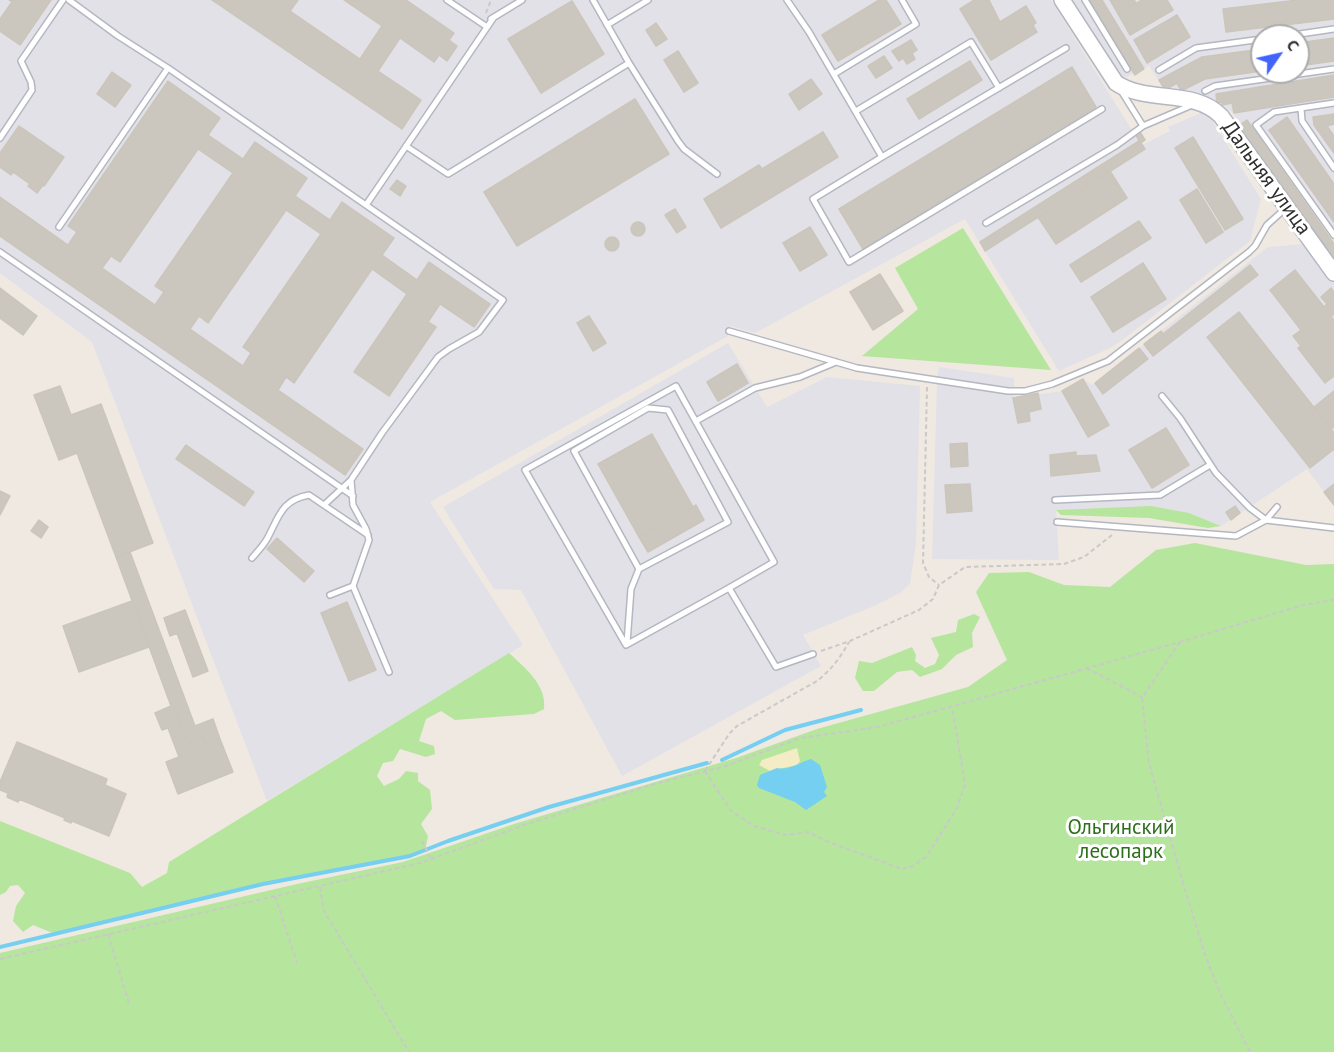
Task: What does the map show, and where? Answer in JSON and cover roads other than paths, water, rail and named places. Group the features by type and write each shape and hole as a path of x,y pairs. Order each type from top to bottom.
{"street":[{"path":"1062,0 1116,83"},
{"name":"Дальняя улица","path":"1116,83 1147,94 1202,96 1221,116 1334,273"}],"lane":[{"path":"0,138 32,90 31,82 21,61 63,0"},
{"path":"69,0 503,300 479,332 449,348 433,363 351,480 324,505"},
{"path":"447,0 484,26"},
{"path":"366,205 484,26 522,0"},
{"path":"593,0 629,63 684,149 717,174"},
{"path":"607,25 648,0"},
{"path":"786,0 809,32 882,157"},
{"path":"834,75 916,24 902,0"},
{"path":"1085,0 1127,69"},
{"path":"1310,32 1334,29"},
{"path":"1159,70 1196,48 1250,41"},
{"path":"856,111 970,42 999,88"},
{"path":"1066,48 813,199 849,262 1102,109"},
{"path":"406,146 448,174 629,63"},
{"path":"59,226 168,68"},
{"path":"986,223 1117,145 1143,126 1202,96 1215,86 1334,69"},
{"path":"1116,83 1143,126"},
{"path":"1334,104 1274,112 1256,124 1334,235"},
{"path":"1301,108 1302,121 1334,168"},
{"path":"729,331 857,368 1008,391 1025,391 1052,384 1101,365 1125,349 1249,252 1267,225 1287,207"},
{"path":"0,252 352,496"},
{"path":"696,421 755,388 800,377 836,362"},
{"path":"676,386 774,562 626,645 525,470 676,386"},
{"path":"1162,396 1210,465 1250,508 1266,520 1334,528"},
{"path":"626,645 631,589 639,569 728,522 668,410 648,408 574,452 639,569"},
{"path":"1055,500 1160,495 1210,465"},
{"path":"351,480 353,505 368,535 367,547 353,586 388,672"},
{"path":"252,558 266,539 276,517 298,497 309,495 368,535"},
{"path":"1057,522 1236,536 1266,520 1277,507"},
{"path":"330,595 353,586"},
{"path":"729,588 776,668 815,653"}],"water":[{"path":"811,759 820,765 827,787 824,792 827,796 806,810 795,802 759,788 757,785 760,775"}],"waterway":[{"path":"722,760 785,730 861,710"},
{"path":"0,947 263,884 410,856 549,807 707,763"}],"park label":[{"name":"Ольгинский лесопарк","path":"1121,840"}]}
